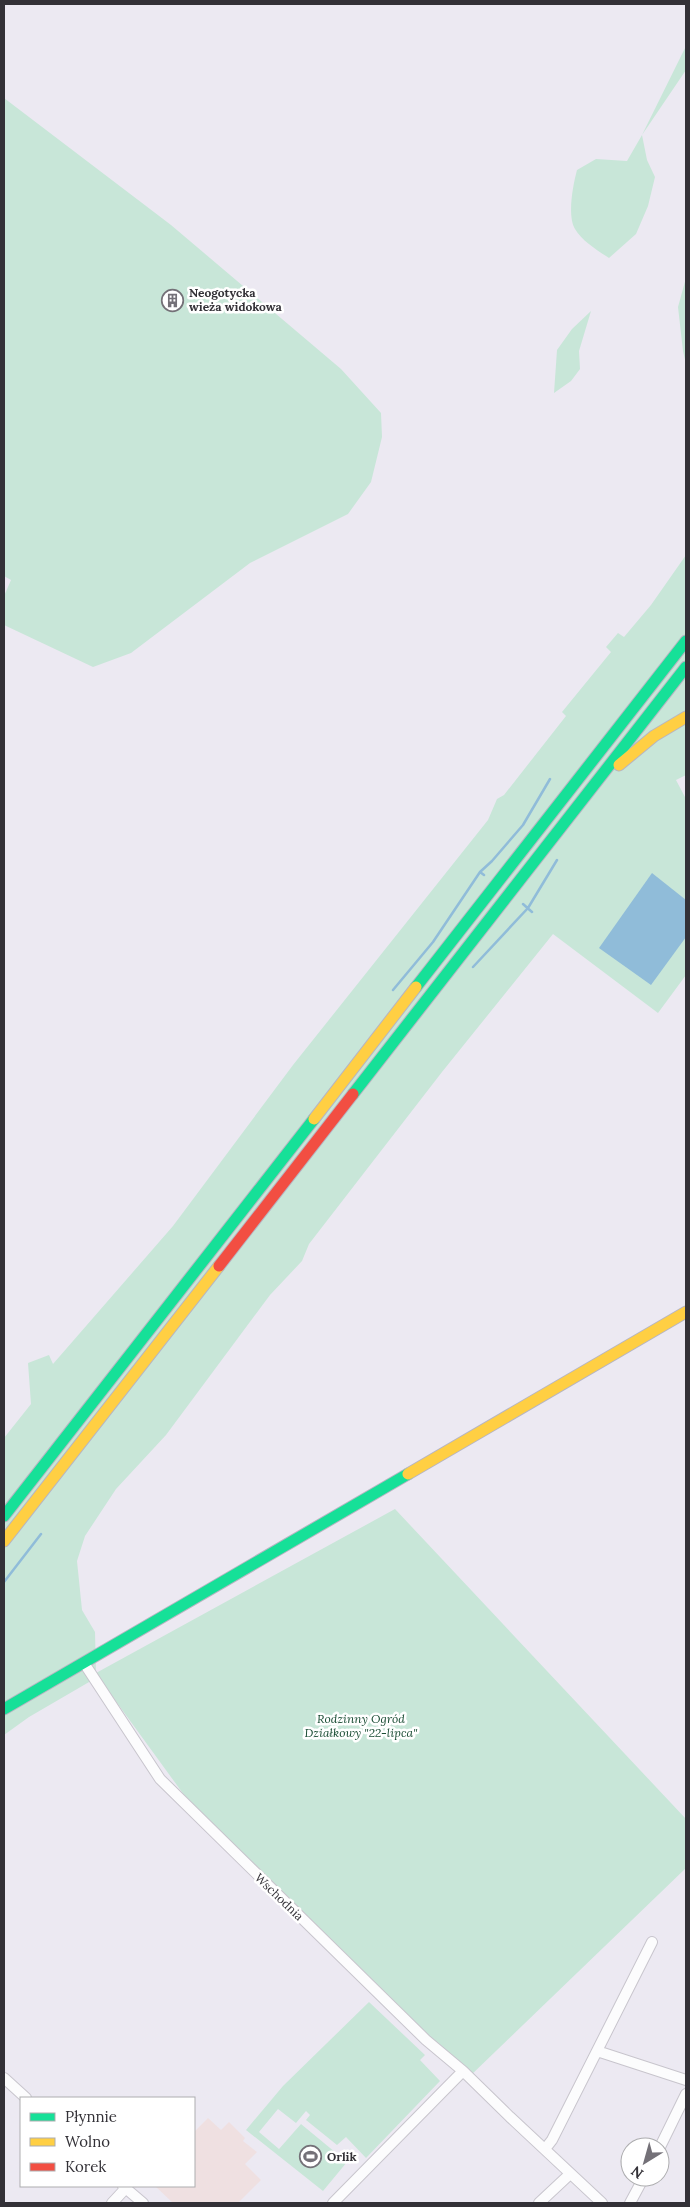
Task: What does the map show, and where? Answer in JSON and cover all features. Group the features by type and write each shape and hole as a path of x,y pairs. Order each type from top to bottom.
{"main road":[{"path":"4,1516 686,641"},
{"path":"4,1541 686,667"},
{"path":"592,788 654,736 686,717"},
{"path":"4,1709 686,1312"}],"street":[{"name":"Wschodnia","path":"84,1663 129,1734 169,1789 426,2040 463,2071 602,2203"},
{"path":"545,2149 552,2140 652,1942"},
{"path":"597,2051 686,2080"},
{"path":"333,2203 463,2071"},
{"path":"4,2078 25,2097"},
{"path":"665,2137 686,2094"},
{"path":"539,2203 570,2174"},
{"path":"630,2203 639,2187"},
{"path":"112,2203 128,2190 143,2203"}],"shaded area":[{"path":"208,2118 221,2130 229,2122 245,2138 243,2141 257,2152 245,2164 261,2180 238,2203 173,2203 156,2187 195,2187 195,2131"}],"green space":[{"path":"686,46 686,70 642,135"},
{"path":"4,98 171,225 341,369 381,413 382,437 371,482 348,514 250,563 131,653 93,667 4,625 4,596 11,580 4,576"},
{"path":"642,135 647,160 655,177 648,206 636,234 609,258 590,245 575,229 571,216 577,170 596,159 627,161"},
{"path":"686,278 686,364 678,307"},
{"path":"591,311 579,351 580,369 571,381 554,393 557,350 572,329"},
{"name":"Rodzinny Ogród Działkowy \"22-lipca\"","path":"686,555 686,775 676,780 686,799 686,975 658,1013 553,934 442,1072 309,1244 302,1261 270,1295 166,1435 116,1489 85,1536 77,1561 82,1610 95,1632 96,1673 395,1509 686,1819 686,1868 469,2077 187,1799 96,1674 96,1678 29,1717 4,1735 4,1438 31,1404 28,1363 49,1355 53,1364 173,1226 293,1065 488,820 497,799 504,795 566,716 562,712 611,652 606,647 618,633 624,637 651,605"},
{"path":"369,2002 425,2055 420,2060 440,2081 366,2158 346,2137 337,2145 306,2120 310,2115 306,2111 296,2123 278,2109 259,2132 279,2149 301,2124 347,2162 323,2191 246,2130 283,2086"}],"water":[{"path":"652,873 686,900 686,937 651,985 599,948"}],"waterway":[{"path":"484,875 480,872 523,825 550,779"},
{"path":"473,967 528,908 557,860"},
{"path":"393,990 433,942 480,872"},
{"path":"523,904 532,912"},
{"path":"4,1582 41,1534"}],"traffic: fast":[{"path":"416,987 686,641"},
{"path":"353,1094 686,667"},
{"path":"4,1516 314,1119"},
{"path":"4,1709 408,1474"}],"traffic: slow":[{"path":"619,765 654,736 686,717"},
{"path":"314,1119 416,987"},
{"path":"4,1541 219,1266"},
{"path":"408,1474 686,1312"}],"traffic: jam":[{"path":"219,1266 353,1094"}],"place":[{"name":"Neogotycka wieża widokowa","path":"173,300"},
{"name":"Orlik","path":"311,2157"}]}
